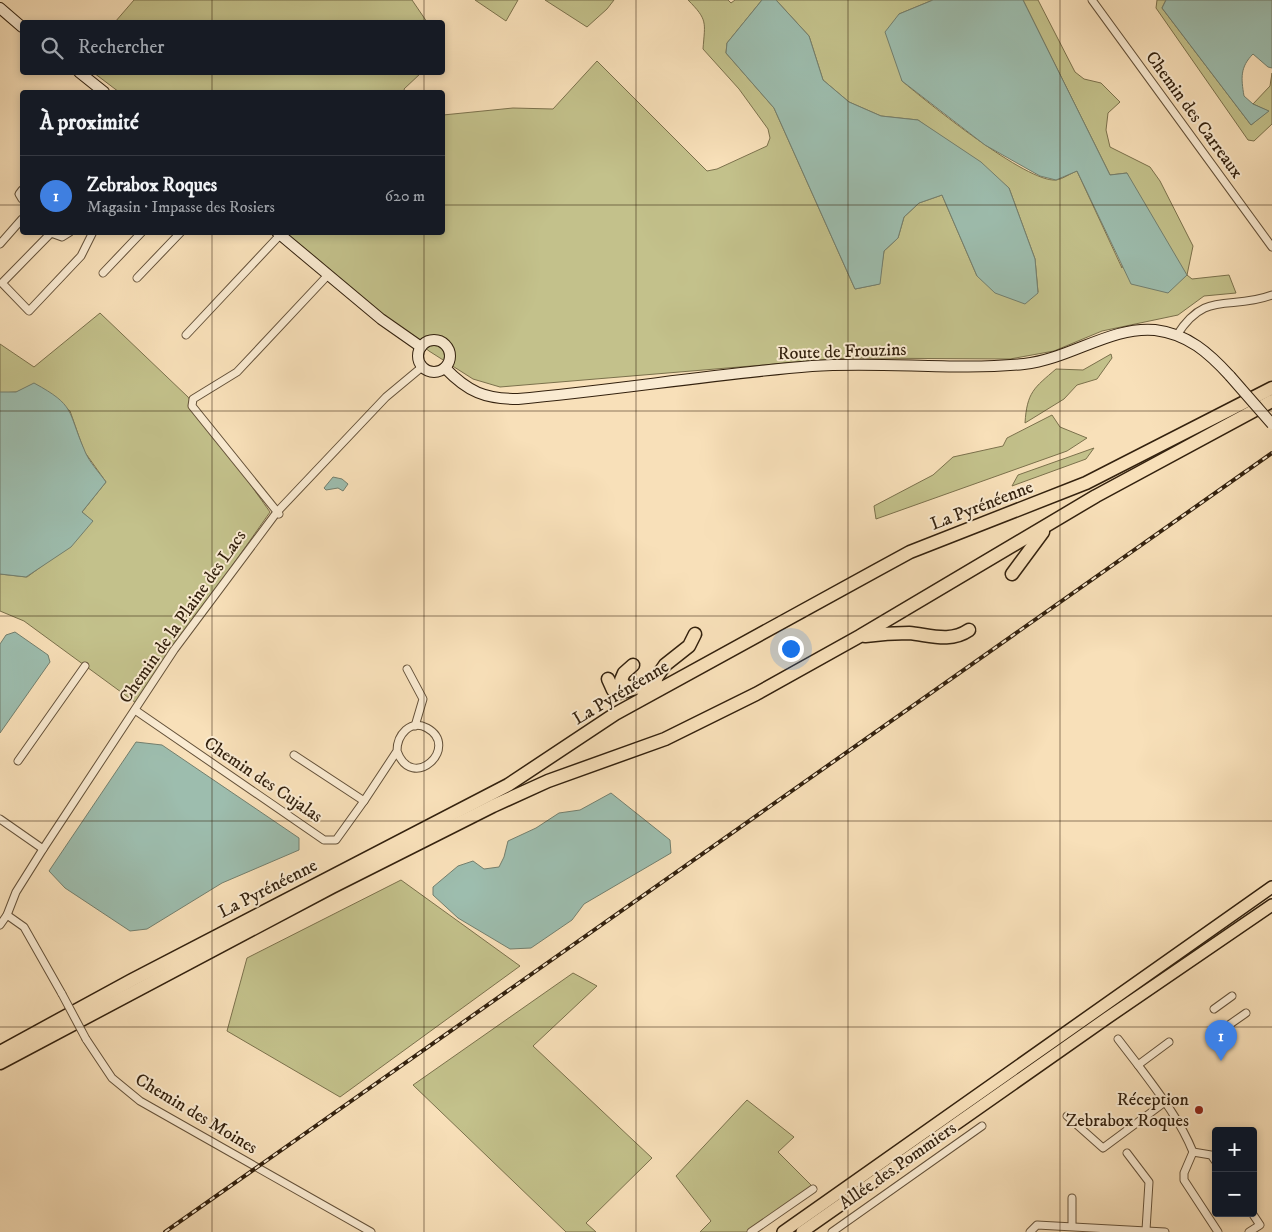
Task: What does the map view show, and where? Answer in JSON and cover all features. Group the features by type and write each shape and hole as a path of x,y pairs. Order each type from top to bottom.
{"highway":[{"name":"La Pyrénéenne","path":"0,1052 148,972 508,785 641,699 910,552 1086,483 1272,388"},
{"name":"La Pyrénéenne","path":"0,1063 332,886 493,806 548,781 665,739 756,694 860,636 1214,430 1272,402"},
{"path":"1012,574 1029,548 1050,524"},
{"path":"860,636 901,633 949,638 957,637 970,630"},
{"path":"608,679 613,690 619,693 626,693 689,646 695,634"},
{"path":"634,665 624,673 621,680 626,688 680,677"},
{"path":"641,699 665,665"}],"main road":[{"path":"0,8 20,25"},
{"path":"83,75 102,90"},
{"path":"280,235 381,319 421,347"},
{"name":"Route de Frouzins","path":"445,368 464,387 476,393 490,397 518,399 812,366 1027,363 1069,354 1129,331 1154,330 1177,335 1203,349 1230,376 1272,424"},
{"path":"429,341 444,344 450,359 445,368 436,372 422,368 418,358 421,347 429,341"},
{"path":"783,1232 1272,887"},
{"path":"802,1232 1090,1029 1272,905"}],"street":[{"name":"Chemin des Carreaux","path":"1092,0 1272,247"},
{"path":"0,244 20,222"},
{"path":"49,235 2,284 29,311 81,256 92,235"},
{"path":"103,273 139,235"},
{"path":"137,278 178,235"},
{"path":"186,335 278,235"},
{"path":"278,513 192,406 193,399 237,372 328,275"},
{"path":"1177,335 1189,318 1205,307 1250,301 1272,294"},
{"name":"Chemin de la Plaine des Lacs","path":"7,915 16,892 42,849 174,650 278,513 386,397 422,368"},
{"path":"18,761 85,666"},
{"path":"396,750 402,762 416,768 423,767 434,760 438,747 436,736 427,728 415,726 423,699 407,669"},
{"name":"Chemin des Cujalas","path":"135,710 324,840 336,840 364,801 396,750 399,736 408,728 415,726"},
{"path":"294,755 364,801"},
{"path":"0,819 42,849"},
{"path":"0,925 7,915"},
{"name":"Chemin des Moines","path":"7,915 24,927 86,1039 112,1078 140,1100 371,1232"},
{"path":"1214,1009 1232,996"},
{"path":"1226,1027 1246,1013"},
{"path":"1118,1039 1165,1102 1186,1134 1193,1152 1184,1173 1184,1180 1218,1232"},
{"path":"1138,1065 1169,1042"},
{"path":"1066,1116 1104,1148 1165,1102"},
{"name":"Allée des Pommiers","path":"832,1232 982,1126"},
{"path":"1193,1152 1212,1156"},
{"path":"1127,1153 1149,1182 1144,1231"},
{"path":"751,1232 813,1189"},
{"path":"1072,1198 1072,1226"},
{"path":"1249,1232 1260,1225 1255,1217"},
{"path":"1030,1232 1037,1225 1165,1232"}],"shaded area":[{"path":"134,0 412,0 426,20 117,20"},
{"path":"475,0 518,0 506,21"},
{"path":"545,0 614,0 587,27"},
{"path":"688,0 728,0 731,3 735,0 762,0 727,43 726,53 774,108 855,289 879,284 884,251 898,238 904,217 919,203 942,195 977,276 1038,292 1035,259 1009,188 918,120 881,116 849,102 823,80 809,36 776,0 933,0 899,14 902,81 978,140 1023,169 1042,177 1056,180 1077,171 1122,268 1127,173 1110,175 1023,0 1038,0 1075,72 1084,79 1101,83 1120,102 1108,113 1106,130 1110,147 1150,167 1160,181 1193,246 1187,275 1192,279 1229,275 1236,293 1204,296 1178,315 1102,331 1054,351 1010,359 847,358 500,387 473,379 429,351 284,235 445,235 445,115 513,108 553,109 597,61 707,171 717,169 767,146 770,138 768,129 739,89 703,49 704,22 699,12"},
{"path":"762,0 776,0 809,36 823,80 849,102 881,116 918,120 981,162 1009,188 1035,259 1038,293 1025,304 995,293 977,276 942,195 919,203 904,217 898,238 884,251 880,284 855,289 774,108 726,53 727,43"},
{"path":"933,0 1023,0 1110,175 1127,173 1187,275 1168,293 1131,284 1077,171 1056,180 1040,176 985,145 902,81 885,32 899,14"},
{"path":"1157,0 1166,0 1162,8 1251,125 1268,111 1253,104 1270,86 1272,73 1272,124 1254,141 1248,140 1156,8"},
{"path":"1166,0 1272,0 1272,68 1268,67 1253,54 1242,73 1244,96 1253,104 1269,111 1251,125 1162,8"},
{"path":"97,75 419,75 404,90 116,90"},
{"path":"100,313 188,397 270,512 136,703 24,621 0,611 0,574 27,577 46,563 92,521 82,512 106,482 84,451 70,411 34,384 17,392 0,393 0,344 34,367"},
{"path":"1111,354 1112,358 1097,379 1077,385 1064,399 1025,423 1030,397 1037,386 1056,369 1083,370"},
{"path":"34,383 64,404 72,417 86,453 106,482 82,512 93,521 71,547 26,577 0,574 0,392 16,392"},
{"path":"1052,415 1060,427 1087,438 1067,451 876,519 874,506 933,475 953,457 1003,446 1007,438"},
{"path":"1094,448 1086,459 1012,486 1018,475"},
{"path":"333,477 342,479 348,484 343,491 338,488 326,490 324,488"},
{"path":"15,632 48,655 50,662 0,733 0,644 6,635"},
{"path":"136,742 162,745 299,838 299,850 222,883 147,929 130,931 65,888 49,871"},
{"path":"611,793 670,840 671,853 584,904 572,920 531,948 510,949 458,918 433,895 433,887 458,866 473,861 484,869 499,867 508,841 536,828 559,813 580,810"},
{"path":"401,880 520,966 340,1097 227,1031 247,958"},
{"path":"573,973 597,986 533,1046 652,1158 586,1223 596,1232 566,1232 413,1085"},
{"path":"747,1100 794,1137 778,1152 815,1189 753,1232 700,1232 711,1221 676,1176"}],"railway":[{"path":"165,1232 1272,453"}],"place":[{"name":"Zebrabox Roques","path":"1221,1061"},
{"name":"Réception Zebrabox Roques","path":"1199,1110"}]}
